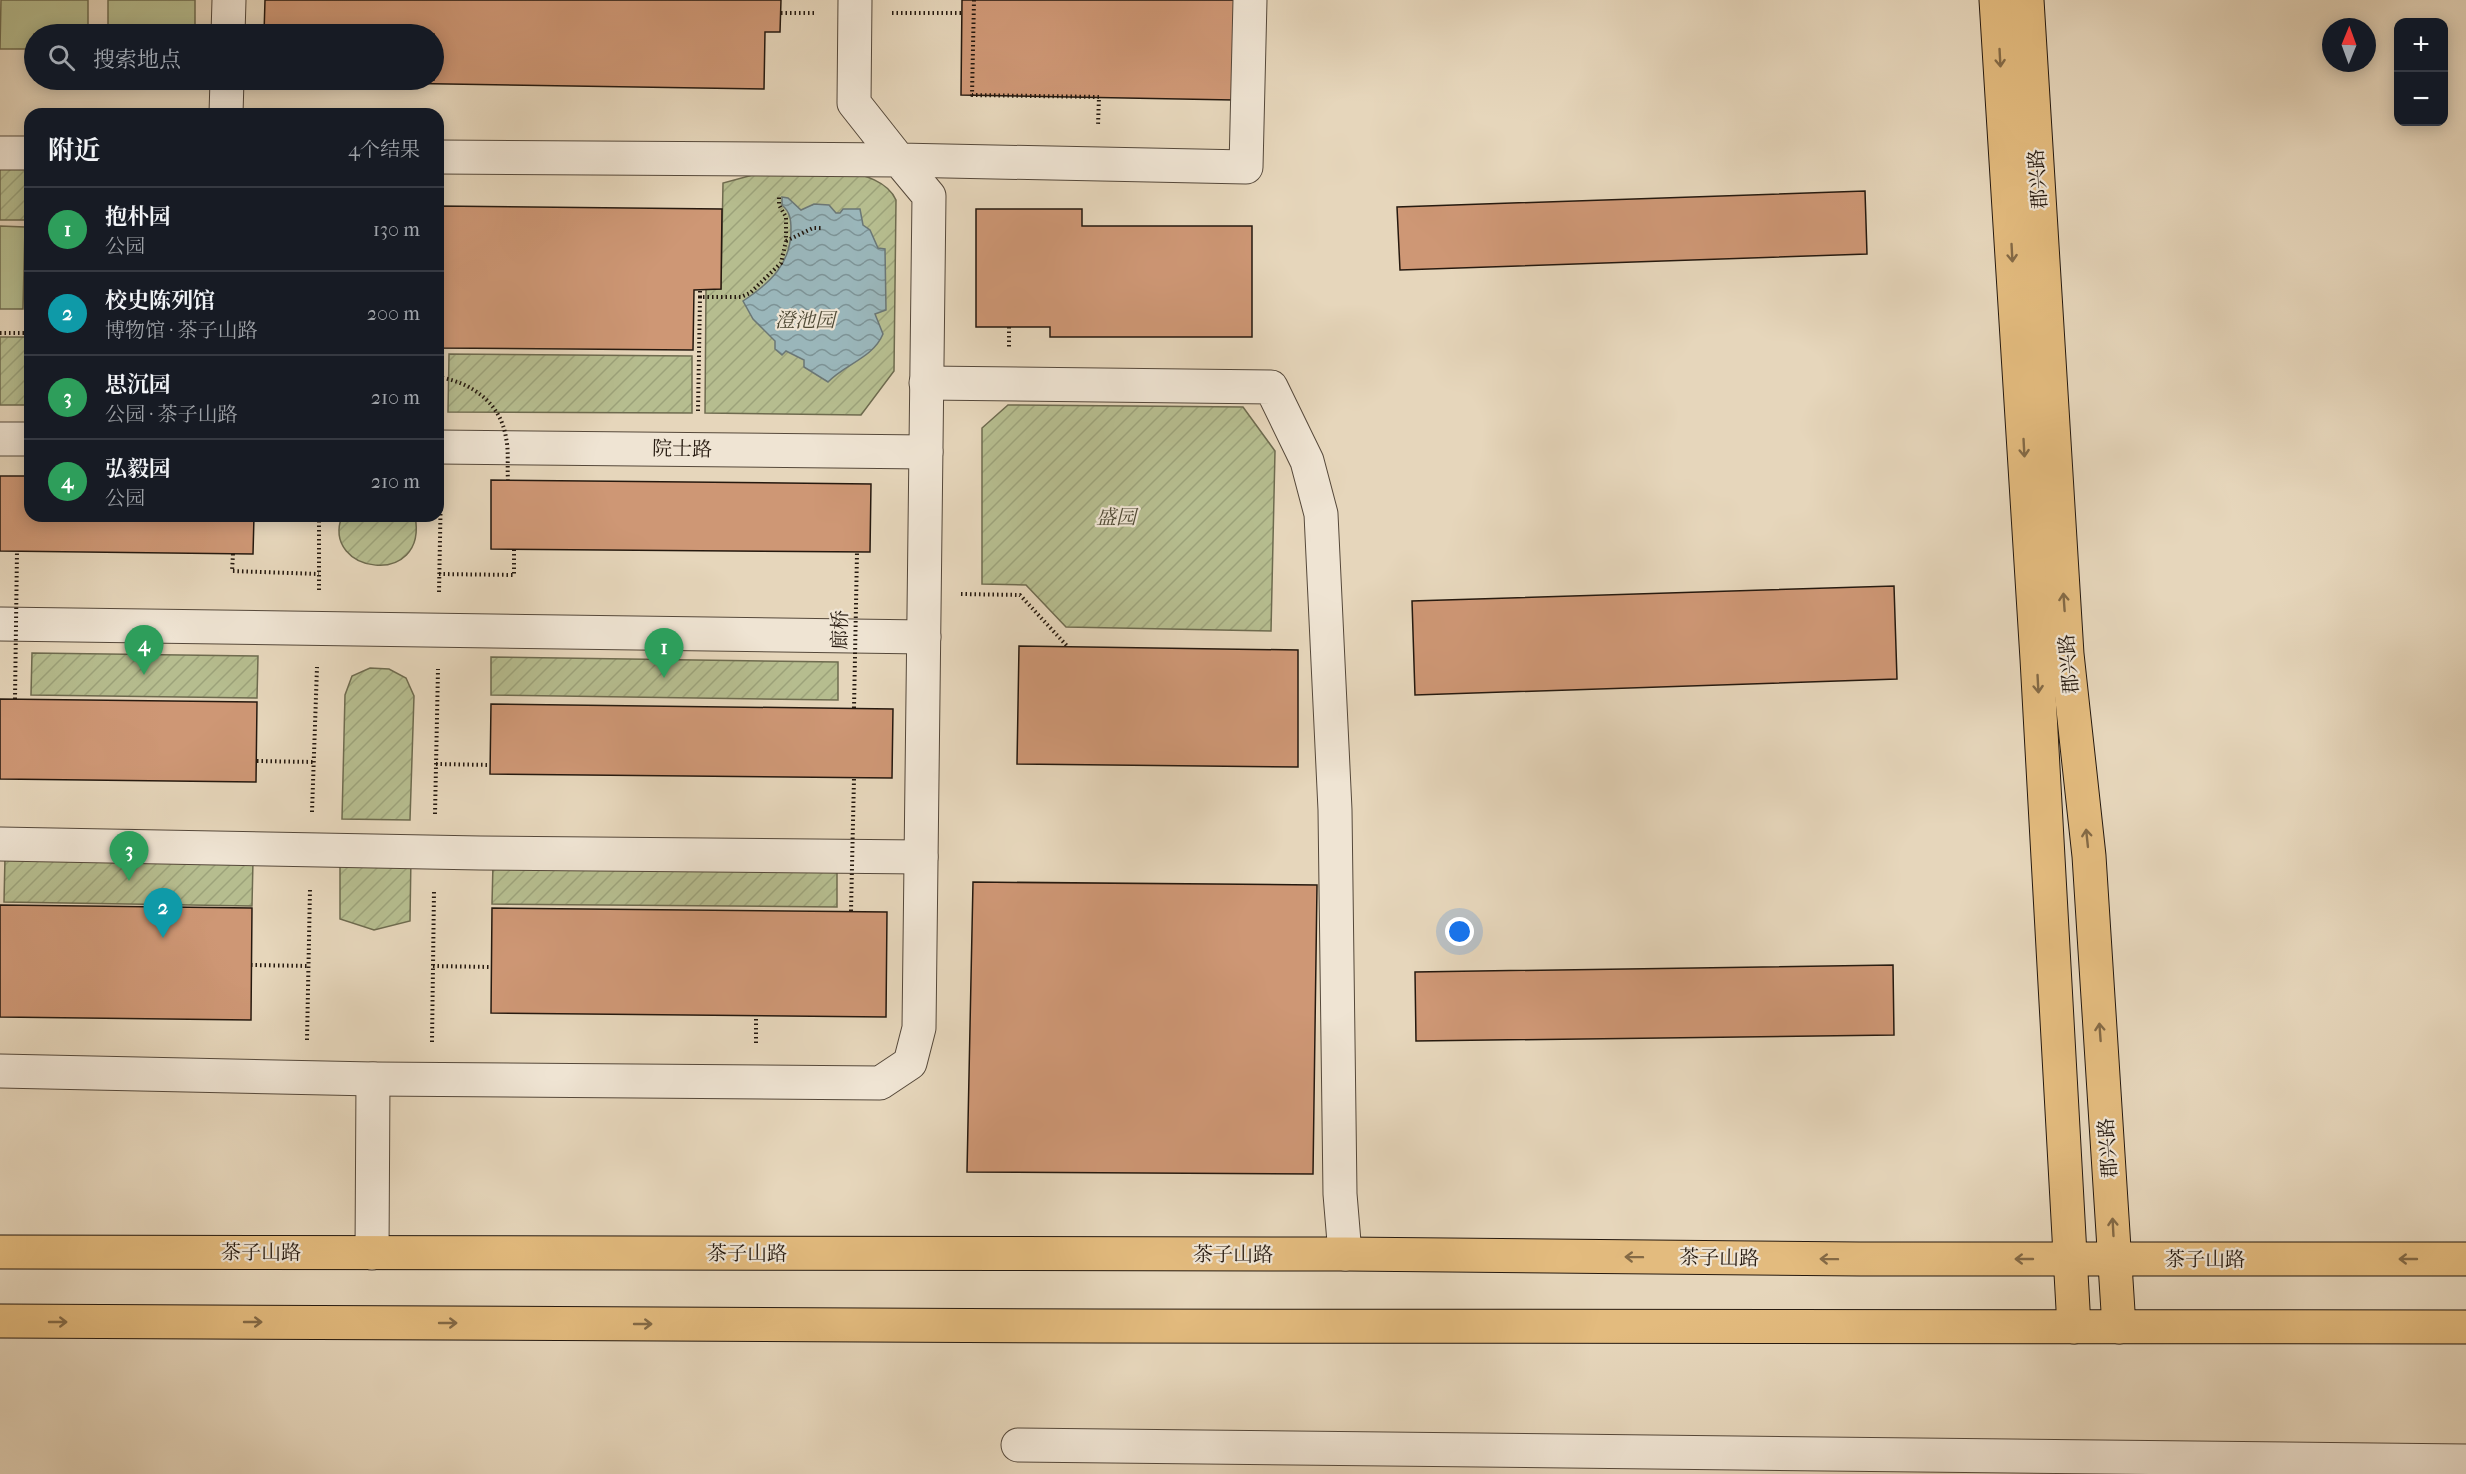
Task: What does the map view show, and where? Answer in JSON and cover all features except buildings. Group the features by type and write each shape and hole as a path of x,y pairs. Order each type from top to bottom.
{"main road":[{"name":"郡兴路","path":"1996,0 2037,659 2073,1327"},
{"name":"郡兴路","path":"2026,0 2067,654 2089,856 2119,1327"},
{"name":"茶子山路","path":"0,1252 1345,1254 2466,1259"},
{"path":"0,1321 1074,1326 2466,1327"}],"street":[{"path":"228,24 229,0"},
{"path":"0,1071 431,1079 880,1083 909,1063 920,1028 929,196 854,103 855,0"},
{"path":"444,157 899,160 1246,167 1250,0"},
{"path":"226,108 227,90"},
{"path":"0,153 24,153"},
{"path":"926,383 1271,387 1307,461 1321,514 1335,810 1341,1194 1345,1254"},
{"path":"0,439 24,439"},
{"name":"院士路","path":"444,447 926,452"},
{"path":"0,624 924,637"},
{"path":"0,844 434,852 921,857"},
{"path":"372,1253 373,1078"},
{"path":"1018,1445 2466,1461"}],"path":[{"path":"974,0 972,95 1099,97 1098,118"},
{"path":"780,13 800,13"},
{"path":"943,13 962,14"},
{"path":"700,297 741,297 750,293 781,263 786,241 786,217 779,205 779,196 788,196"},
{"path":"786,241 813,228 823,228"},
{"path":"698,450 700,290"},
{"path":"0,333 24,333"},
{"path":"444,378 453,379 474,389 492,405 501,420 506,437 508,480"},
{"path":"434,852 440,522"},
{"path":"440,574 514,575 514,549"},
{"path":"15,699 16,551"},
{"name":"廊桥","path":"854,708 857,553"},
{"path":"233,554 232,571 319,574"},
{"path":"925,593 1020,595 1068,647"},
{"path":"315,720 316,705"},
{"path":"256,761 314,762"},
{"path":"436,764 490,765"},
{"path":"851,911 854,778"},
{"path":"306,1077 310,908"},
{"path":"431,1079 434,912"},
{"path":"251,965 309,966"},
{"path":"433,966 491,967"},
{"path":"756,1016 756,1039"}],"green space":[{"path":"1,0 88,0 88,24 24,24 24,49 0,49"},
{"path":"108,0 195,0 195,24 108,24"},
{"path":"0,160 24,160 24,220 0,220"},
{"name":"澄池园","path":"829,166 876,181 885,186 896,200 894,371 861,415 705,413 706,289 721,289 723,183 760,173"},
{"path":"0,226 24,227 23,309 0,309"},
{"path":"0,337 24,337 24,405 0,405"},
{"path":"449,354 692,356 692,413 448,412"},
{"name":"盛园","path":"1008,405 1243,407 1275,451 1271,631 1066,627 1026,585 982,584 982,428"},
{"path":"341,522 415,522 415,539 406,555 392,563 376,565 359,561 346,551 339,536"},
{"path":"32,653 258,656 257,698 31,695"},
{"path":"491,657 838,662 838,700 491,695"},
{"path":"370,668 389,669 406,678 414,696 410,820 342,819 345,695 352,676"},
{"path":"340,853 411,855 410,921 374,930 340,919"},
{"path":"5,857 253,860 252,906 4,902"},
{"path":"493,864 837,868 837,907 492,904"}],"water":[{"path":"782,197 788,198 801,210 814,204 829,205 836,213 840,213 843,209 860,209 863,225 870,230 878,248 885,249 886,310 875,314 883,334 873,349 828,382 804,367 804,360 786,351 782,355 775,349 775,341 753,319 743,301 770,280 783,263 787,253 791,222 782,205"}],"place":[{"name":"弘毅园","path":"144,675"},
{"name":"抱朴园","path":"664,678"},
{"name":"思沉园","path":"129,881"},
{"name":"校史陈列馆","path":"163,938"}]}
